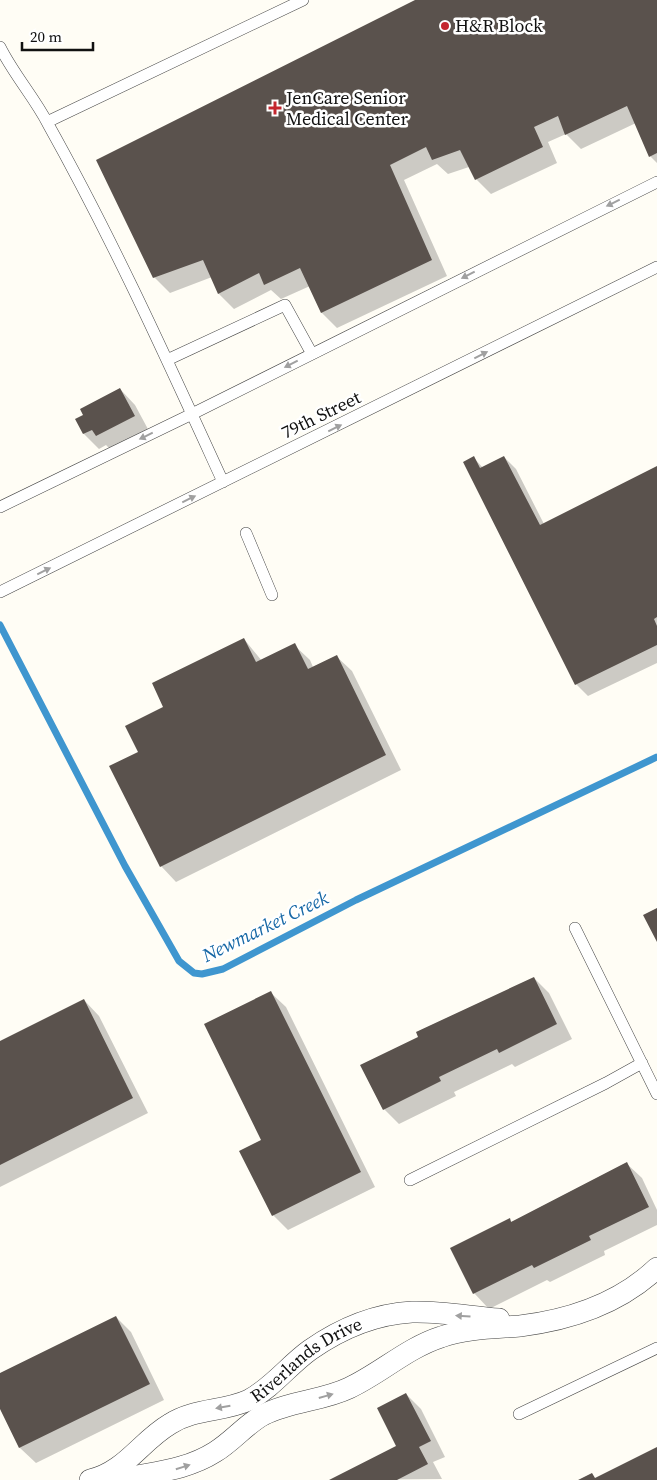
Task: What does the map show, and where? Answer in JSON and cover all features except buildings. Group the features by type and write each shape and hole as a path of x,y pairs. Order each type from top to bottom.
{"street":[{"name":"Riverlands Drive","path":"118,1480 170,1471 194,1464 216,1451 239,1430 263,1415 290,1404 349,1388 414,1347 443,1336 547,1322 586,1312 656,1274"},
{"name":"Riverlands Drive","path":"90,1480 114,1470 170,1423 192,1413 227,1407 248,1400 266,1389 310,1350 328,1338 358,1324 378,1318 413,1312 547,1322"}],"lane":[{"path":"48,122 303,0"},
{"path":"0,47 14,74 48,122 167,360 223,482"},
{"path":"0,507 192,414 657,182"},
{"name":"79th Street","path":"0,592 657,267"},
{"path":"167,360 285,305 312,354"},
{"path":"246,533 272,595"},
{"path":"575,928 657,1094"},
{"path":"410,1180 606,1083 642,1063"},
{"path":"519,1414 657,1348"}],"waterway":[{"name":"Newmarket Creek","path":"0,625 125,866 179,961 194,973 202,974 223,969 356,900 657,757"}],"place":[{"name":"H&R Block","path":"445,26"},
{"name":"JenCare Senior Medical Center","path":"275,108"}]}
